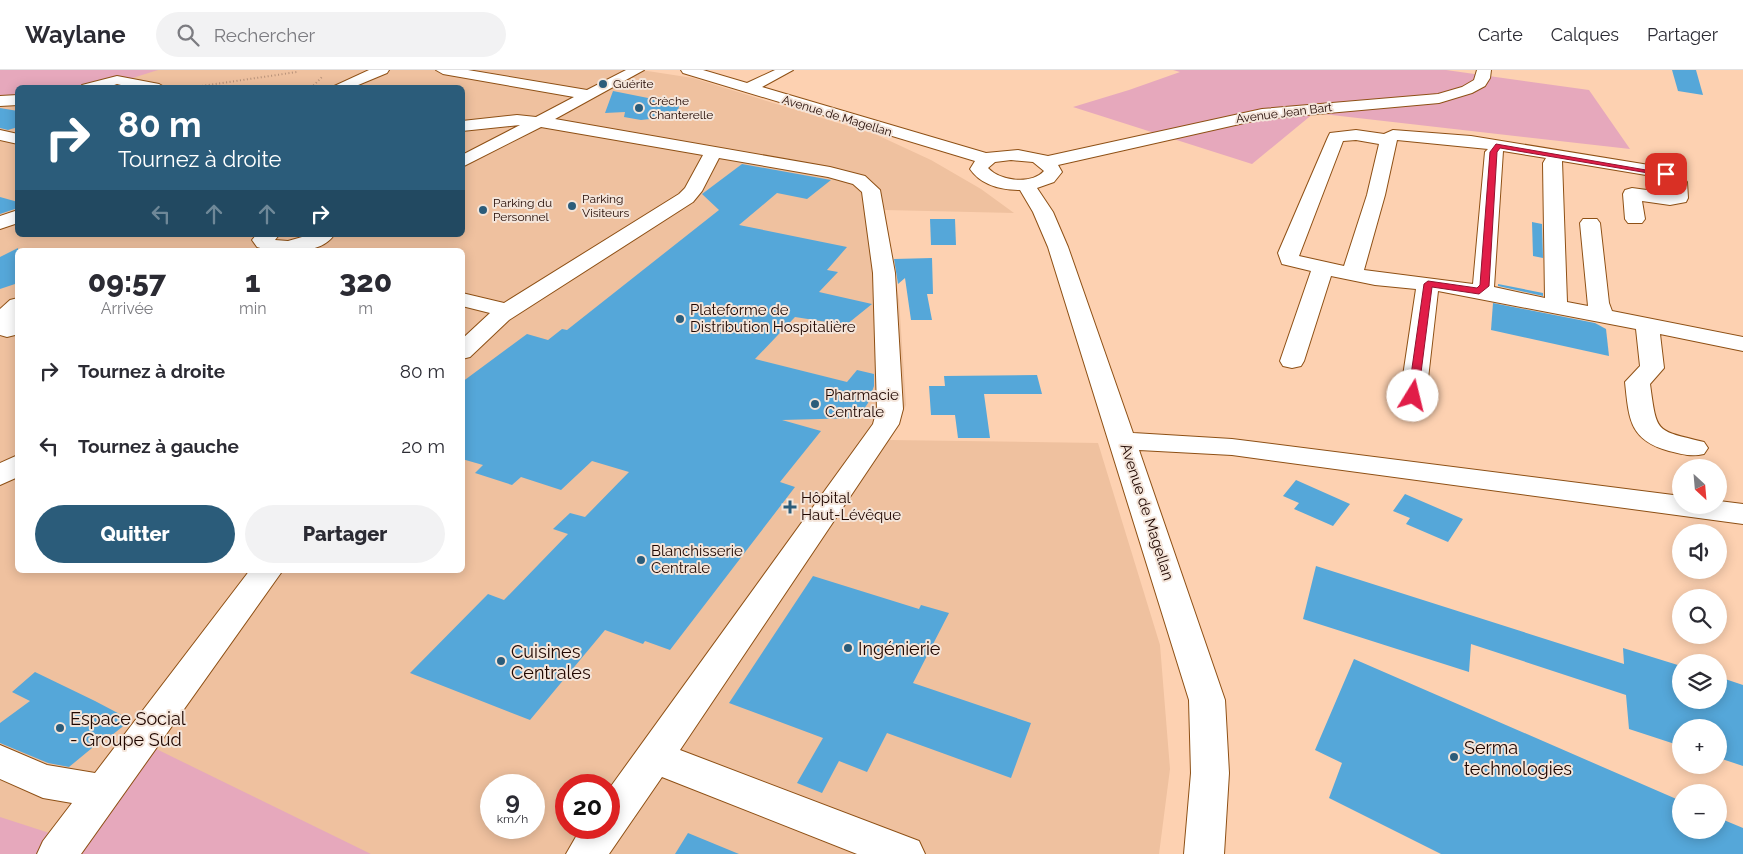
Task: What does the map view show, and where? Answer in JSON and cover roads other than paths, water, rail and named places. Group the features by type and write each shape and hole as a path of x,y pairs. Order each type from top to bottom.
{"street":[{"path":"345,85 382,70"},
{"path":"442,70 479,72 582,94 637,70"},
{"path":"465,160 582,94 619,70"},
{"path":"748,89 786,70"},
{"name":"Avenue Jean Bart","path":"1047,162 1262,114 1446,96 1466,90 1480,82 1484,70"},
{"name":"Avenue de Magellan","path":"688,72 986,159"},
{"path":"98,85 117,80 143,85"},
{"path":"0,101 15,100"},
{"path":"465,151 530,122"},
{"path":"465,126 530,122 830,172 859,180 871,190 884,273 890,409 886,424 620,805"},
{"path":"1389,140 1349,134 1336,137 1288,253 1289,260 1375,279 1479,291 1743,344"},
{"path":"1352,274 1389,140 1393,135 1401,134 1556,155 1649,170 1676,179 1678,182 1679,198 1670,199 1632,194 1635,219"},
{"path":"0,135 15,138"},
{"path":"1479,291 1484,286 1494,152 1498,146"},
{"path":"465,349 507,311 686,198 694,191 713,152"},
{"path":"1016,155 1047,162 1053,172 1051,176 1045,180 1025,184 999,182 989,178 979,169 980,164 986,159 1016,155"},
{"path":"1556,155 1552,163 1556,306"},
{"name":"Avenue de Magellan","path":"1025,184 1051,226 1124,441 1207,700 1210,774 1204,854"},
{"path":"0,223 15,217"},
{"path":"1590,223 1598,304 1603,316"},
{"path":"278,244 302,247 320,237"},
{"path":"1292,361 1323,267"},
{"path":"1413,396 1428,284"},
{"path":"465,300 507,311"},
{"path":"8,332 5,323 6,315 15,307"},
{"path":"1647,325 1652,368 1638,382 1646,430 1654,438 1694,448"},
{"path":"1124,441 1232,447 1743,514"},
{"path":"0,476 15,466"},
{"path":"57,854 265,573"},
{"path":"654,757 905,854"},
{"path":"0,761 43,781 103,791"},
{"path":"586,854 596,839"}],"place":[{"name":"Guérite","path":"603,84"},
{"name":"Crèche Chanterelle","path":"639,108"},
{"name":"Parking Visiteurs","path":"572,206"},
{"name":"Parking du Personnel","path":"483,210"},
{"name":"Plateforme de Distribution Hospitalière","path":"680,319"},
{"name":"Pharmacie Centrale","path":"815,404"},
{"name":"Hôpital Haut-Lévêque","path":"790,507"},
{"name":"Blanchisserie Centrale","path":"641,560"},
{"name":"Ingénierie","path":"848,648"},
{"name":"Cuisines Centrales","path":"501,661"},
{"name":"Espace Social - Groupe Sud","path":"60,728"},
{"name":"Serma technologies","path":"1454,757"}]}
